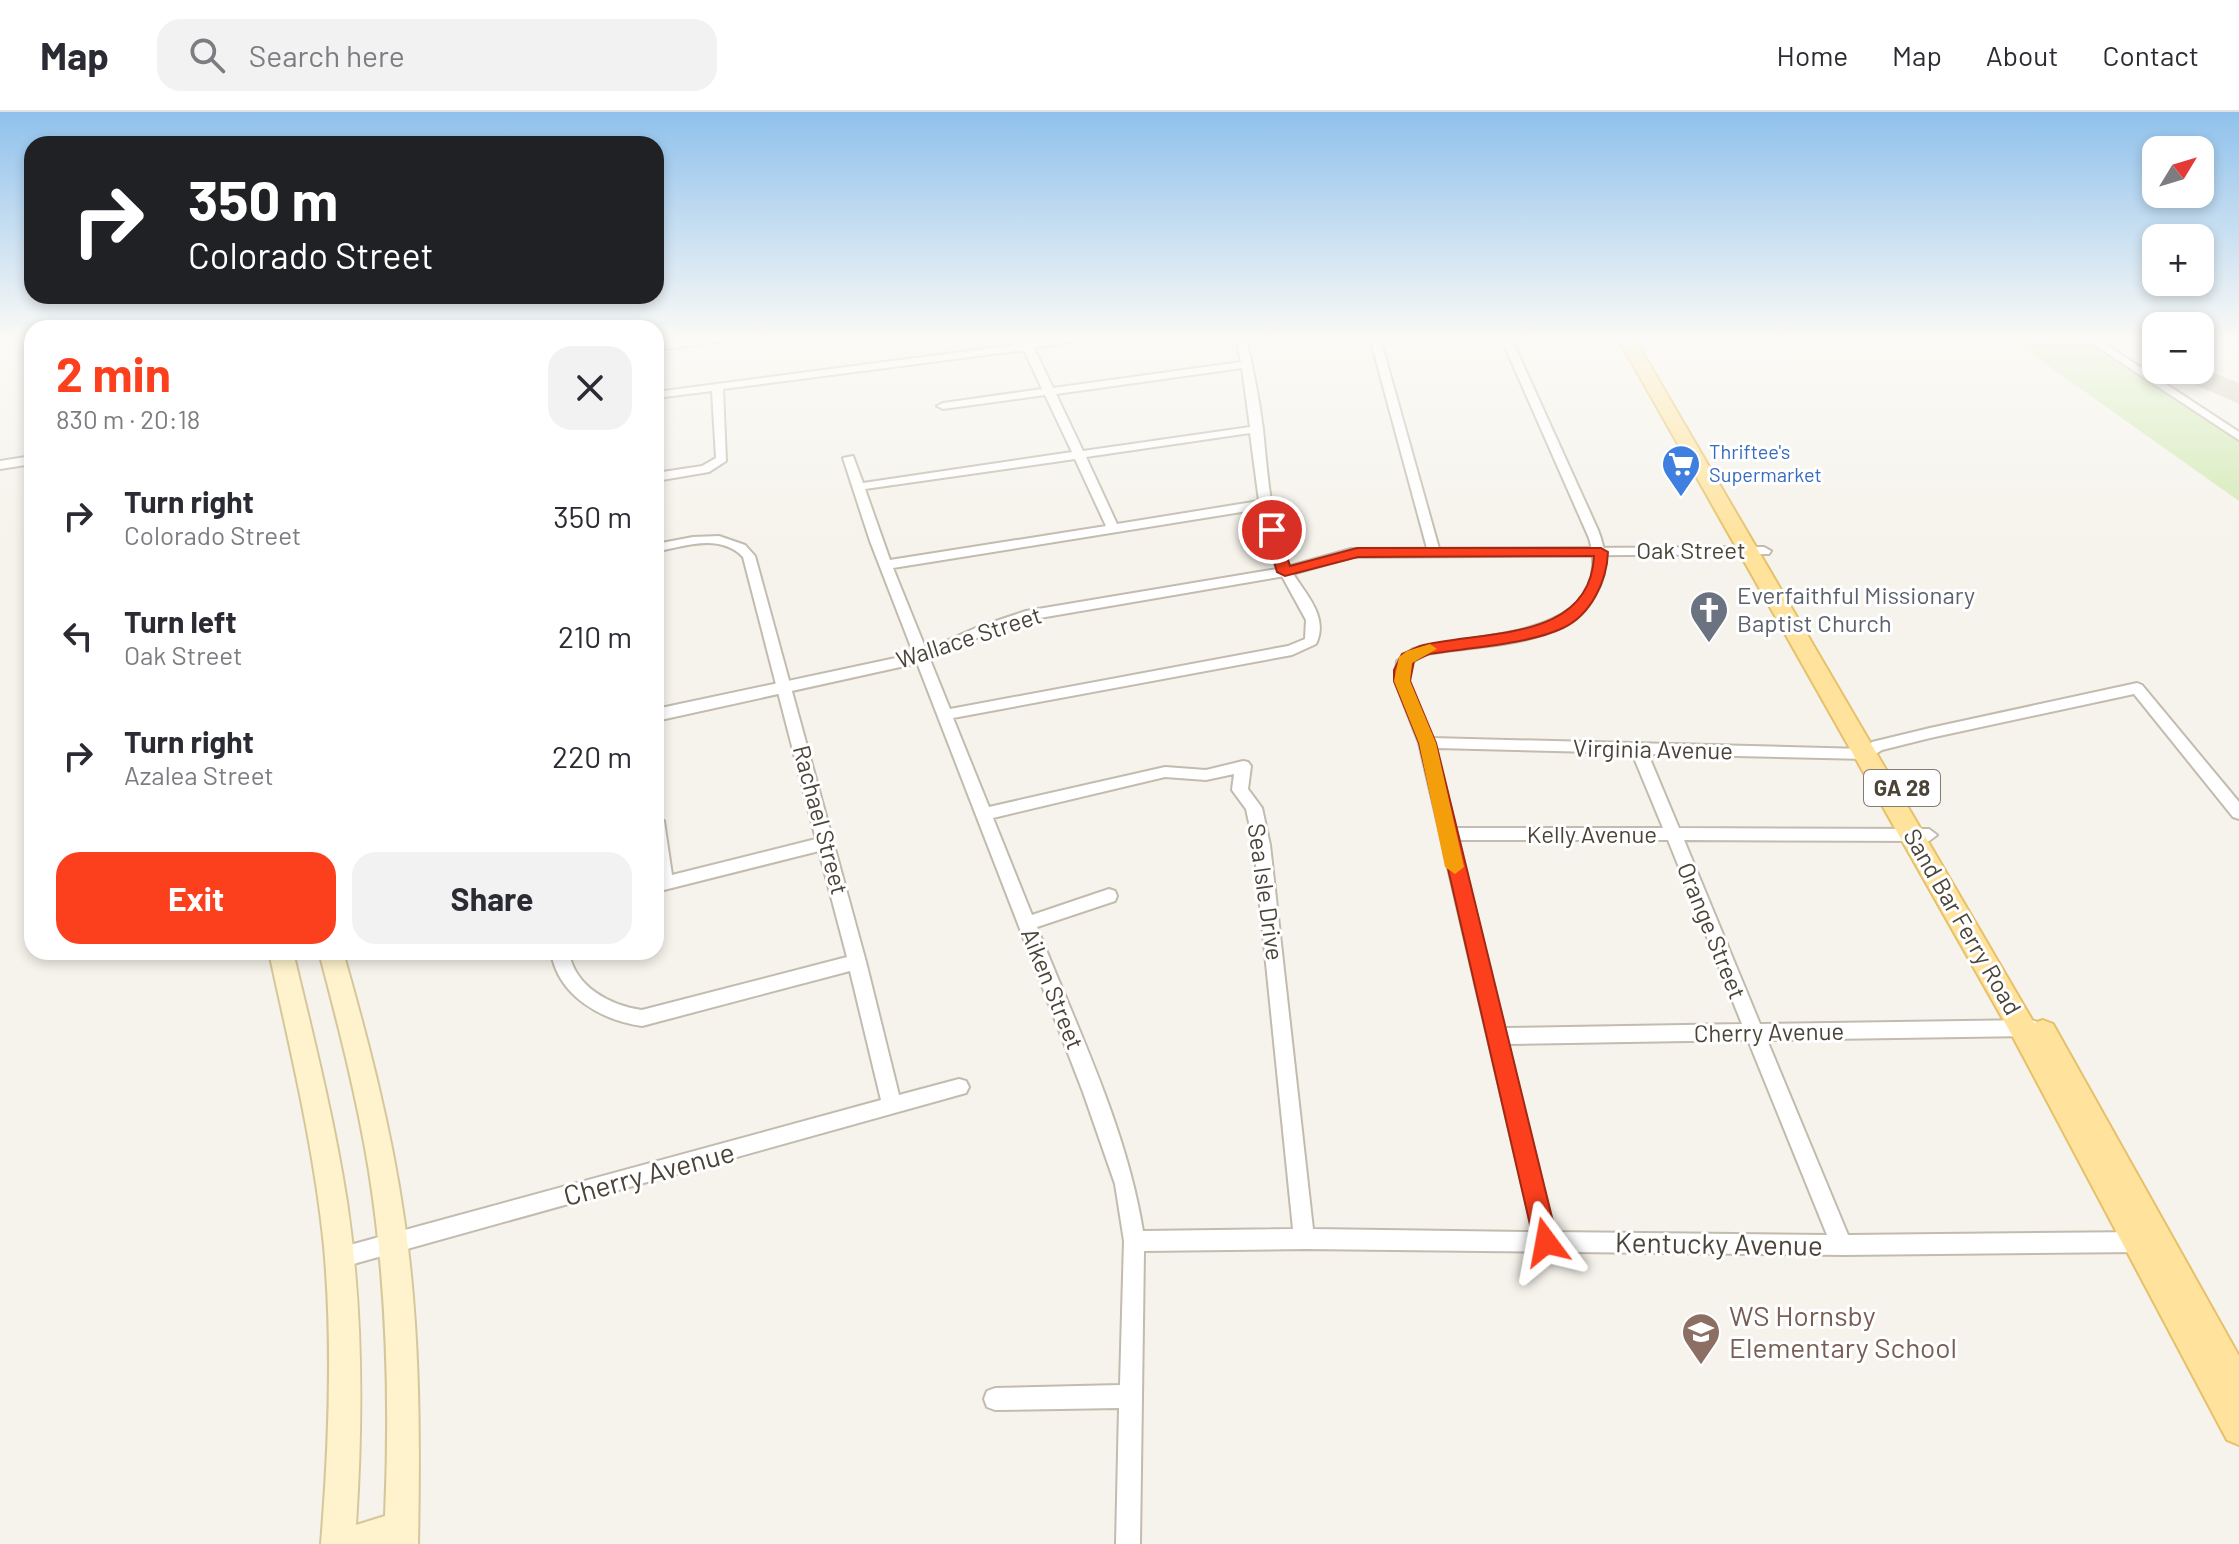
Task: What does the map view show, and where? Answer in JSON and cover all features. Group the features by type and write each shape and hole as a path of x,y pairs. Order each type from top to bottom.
{"main road":[{"name":"Sand Bar Ferry Road","path":"1667,405 1757,551"},
{"name":"Sand Bar Ferry Road","path":"1677,405 1757,551 2032,1028 2148,1242 2239,1428"},
{"path":"283,960 314,1089 339,1258 345,1366 345,1461 338,1544"},
{"path":"333,960 366,1085 383,1172 393,1241 404,1422 401,1536 348,1544"},
{"name":"Sand Bar Ferry Road","path":"2148,1242 2239,1389"}],"street":[{"path":"664,476 718,463 724,455 719,405"},
{"path":"943,406 952,405"},
{"path":"1056,405 1113,528"},
{"path":"945,715 1292,650 1309,644 1313,638 1312,618 1285,572 1265,504 1253,405"},
{"path":"1393,405 1434,552"},
{"path":"1536,405 1601,552 1600,567 1586,601 1560,624 1538,631 1426,650 1404,661 1402,681 1427,743 1546,1242"},
{"path":"2190,405 2239,437"},
{"path":"857,487 1257,429"},
{"name":"Aiken Street","path":"849,458 886,565 1121,1170 1131,1206 1134,1241 1128,1544"},
{"path":"0,465 24,461"},
{"path":"886,565 1265,504"},
{"name":"Rachael Street","path":"664,547 712,540 731,542 742,546 752,564 892,1107"},
{"name":"Oak Street","path":"1285,572 1351,553 1757,551"},
{"name":"Wallace Street","path":"664,713 786,690 923,657 983,630 1026,616 1285,572"},
{"name":"Virginia Avenue","path":"1427,743 1638,749 1872,750 2137,688 2239,813"},
{"name":"Orange Street","path":"1638,749 1842,1245"},
{"name":"Sea Isle Drive","path":"983,814 1165,772 1206,775 1243,766 1240,790 1254,808 1262,845 1304,1239"},
{"name":"Kelly Avenue","path":"1447,834 1922,836"},
{"path":"664,883 826,843"},
{"path":"1026,924 1109,896"},
{"path":"562,960 565,970 578,987 620,1016 642,1018 857,962"},
{"name":"Cherry Avenue","path":"1496,1036 2032,1028"},
{"name":"Cherry Avenue","path":"339,1258 959,1087"},
{"name":"Kentucky Avenue","path":"1134,1241 1304,1239 1842,1245 2148,1242"},
{"path":"995,1399 1131,1396"}],"green space":[{"path":"2103,405 2188,405 2239,438 2239,501"}],"slow traffic":[{"path":"1430,649 1413,654 1404,661 1402,681 1427,743 1455,867"}],"place":[{"name":"Thriftee's Supermarket","path":"1681,498"},
{"name":"Everfaithful Missionary Baptist Church","path":"1709,644"},
{"name":"WS Hornsby Elementary School","path":"1701,1366"}],"route":[{"path":"1272,530 1285,572 1357,552 1601,552 1594,587 1581,609 1560,624 1549,629 1418,652 1404,661 1402,670 1402,681 1427,743 1546,1242"}]}
